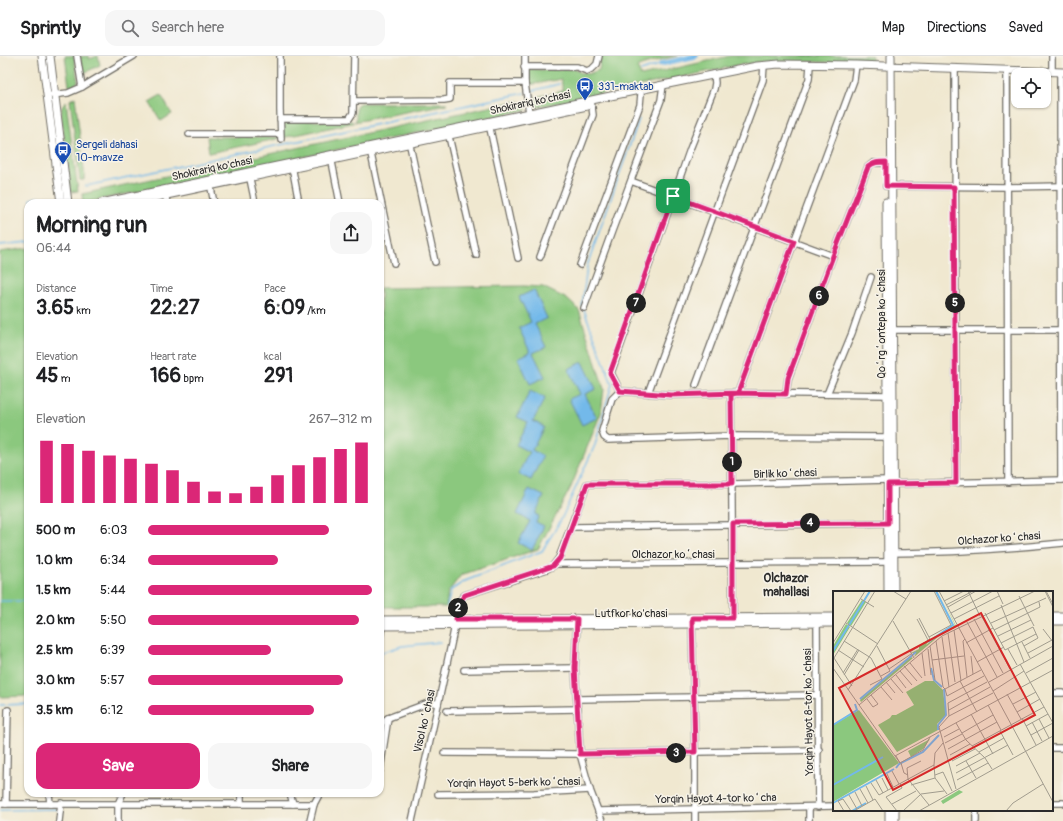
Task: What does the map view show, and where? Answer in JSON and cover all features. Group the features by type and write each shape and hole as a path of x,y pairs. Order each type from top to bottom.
{"main road":[{"path":"42,56 51,95 67,199"},
{"path":"50,56 51,95 61,199"},
{"name":"Qoʻrgʻontepa koʻchasi","path":"886,56 888,69 890,330 888,523 894,591"},
{"name":"Qoʻrgʻontepa koʻchasi","path":"889,186 886,162 888,69 891,56"},
{"name":"Shokirariq ko'chasi","path":"136,199 714,76 764,68 810,67 1059,74"},
{"name":"Shokirariq ko'chasi","path":"1007,73 1011,74"},
{"name":"Shokirariq ko'chasi","path":"489,124 530,113 641,94 663,87"},
{"name":"Qoʻrgʻontepa koʻchasi","path":"888,591 888,562 891,553 887,395 890,330"},
{"name":"Lutfkor ko'chasi","path":"384,624 455,622 817,620 833,618"},
{"name":"Lutfkor ko'chasi","path":"817,620 833,623"}],"street":[{"path":"77,56 82,87"},
{"path":"51,95 68,93 82,87 134,56"},
{"path":"189,134 281,136 280,56"},
{"path":"280,119 349,119 353,115 354,56"},
{"path":"525,56 525,86 530,113"},
{"path":"524,67 577,67 587,71 593,68 599,56"},
{"path":"1052,56 1059,74 1062,480"},
{"path":"696,385 809,79 810,67"},
{"path":"648,393 763,80 764,68"},
{"path":"738,393 854,80 856,68"},
{"path":"955,71 954,187 956,483"},
{"path":"1007,73 1008,482"},
{"path":"620,391 610,373 673,196 714,89 714,76"},
{"path":"354,101 450,101 450,83 525,86"},
{"path":"584,308 661,100 663,87"},
{"path":"580,265 640,105 641,94"},
{"path":"540,257 593,115 592,102"},
{"path":"489,124 518,258"},
{"path":"448,132 476,255"},
{"path":"409,141 435,262"},
{"path":"370,149 381,199"},
{"path":"331,157 339,199"},
{"path":"786,394 788,378 868,167 873,163 886,162"},
{"path":"292,166 298,199"},
{"path":"249,175 254,199"},
{"path":"631,181 833,256"},
{"path":"210,183 213,199"},
{"path":"889,186 1061,186"},
{"path":"165,192 166,199"},
{"path":"384,216 394,263"},
{"path":"827,394 852,333 871,277"},
{"path":"890,330 1061,330"},
{"path":"887,395 738,393 671,395 620,391 612,398 602,431 604,437 608,440 731,436 888,437"},
{"path":"731,394 733,621"},
{"name":"Birlik koʻchasi","path":"572,527 587,484 956,483 1062,480"},
{"path":"555,564 560,558 572,527 888,523"},
{"name":"Olchazor koʻchasi","path":"891,553 1004,548 1063,543"},
{"name":"Olchazor koʻchasi","path":"555,564 888,562"},
{"name":"Visol koʻchasi","path":"412,821 460,601 465,595 555,564"},
{"name":"Yorqin Hayot 8-tor koʻchasi","path":"817,620 818,807"},
{"path":"692,621 695,821"},
{"path":"577,622 575,668 580,754 590,790 602,821"},
{"path":"464,670 575,668"},
{"path":"578,699 817,695"},
{"path":"384,721 388,718 431,702 438,704"},
{"path":"448,711 578,709"},
{"path":"8,710 3,804 314,804"},
{"path":"384,744 388,718"},
{"path":"444,753 580,754 818,750"},
{"name":"Yorqin Hayot 5-berk koʻchasi","path":"438,794 534,793 590,790"},
{"path":"49,797 50,804"},
{"path":"118,821 118,804 121,797"},
{"path":"241,797 241,804"},
{"path":"291,797 293,804"},
{"path":"310,821 314,804 318,797"},
{"path":"59,821 61,803"},
{"path":"809,806 809,821"},
{"name":"Yorqin Hayot 4-tor koʻcha","path":"598,811 833,806"}],"green space":[{"path":"65,56 74,56 78,82 72,87 69,86"},
{"path":"88,56 89,59 98,56 100,65 82,74 80,57"},
{"path":"601,56 677,56 647,63 637,67 641,76 730,56 872,56 872,63 759,62 533,108 530,99 563,91 561,79 529,85 528,70 575,69 581,73 588,74 599,70"},
{"path":"161,95 172,114 161,121 149,102"},
{"path":"75,97 85,178 84,180 80,180 70,100"},
{"path":"66,101 78,191 71,192 61,114 62,107"},
{"path":"517,101 525,104 526,110 102,199 83,199 82,194"},
{"path":"362,103 447,104 354,122 356,121 356,106"},
{"path":"284,121 352,121 353,123 209,153 207,137 283,137"},
{"path":"24,249 24,696 0,697 0,252"},
{"path":"543,287 567,299 579,310 604,389 601,413 571,487 538,549 461,575 448,592 446,607 384,607 384,288"}],"water":[{"path":"534,290 547,318 535,324 546,347 533,353 545,377 530,384 518,358 530,352 519,328 531,322 519,297"},
{"path":"583,362 596,389 585,394 597,418 582,425 569,399 580,394 568,369"},
{"path":"530,391 545,398 533,421 544,427 532,450 543,456 531,480 518,474 529,452 516,445 528,422 517,417"},
{"path":"529,489 544,496 535,514 539,516 536,522 544,526 532,550 518,543 530,521 517,514"}],"waterway":[{"path":"661,64 696,56"},
{"path":"641,71 661,64"},
{"path":"527,92 559,84"},
{"path":"86,186 524,93"},
{"path":"582,306 587,266 639,119"},
{"path":"31,199 40,197"},
{"path":"0,245 24,242"},
{"path":"447,606 451,590 465,581 542,551 561,520 595,445 612,384 584,310"},
{"path":"0,601 24,601"},
{"path":"384,652 402,646 441,642"},
{"path":"0,705 24,704"},
{"path":"0,810 58,809"}],"place":[{"name":"331-maktab","path":"585,101"},
{"name":"Sergeli dahasi 10-mavze","path":"63,165"}],"district":[{"name":"Olchazor mahallasi","path":"786,585"}],"route":[{"path":"673,196 610,373 620,391 671,395 738,393 786,394 788,378 868,167 873,163 886,162 886,186 954,187 956,483 888,484 888,523 733,524 733,618 692,618 695,752 580,754 575,668 577,619 456,619 457,611 460,601 465,595 553,566 560,558 587,484 732,484 731,394 738,393 794,241 673,196"}]}
